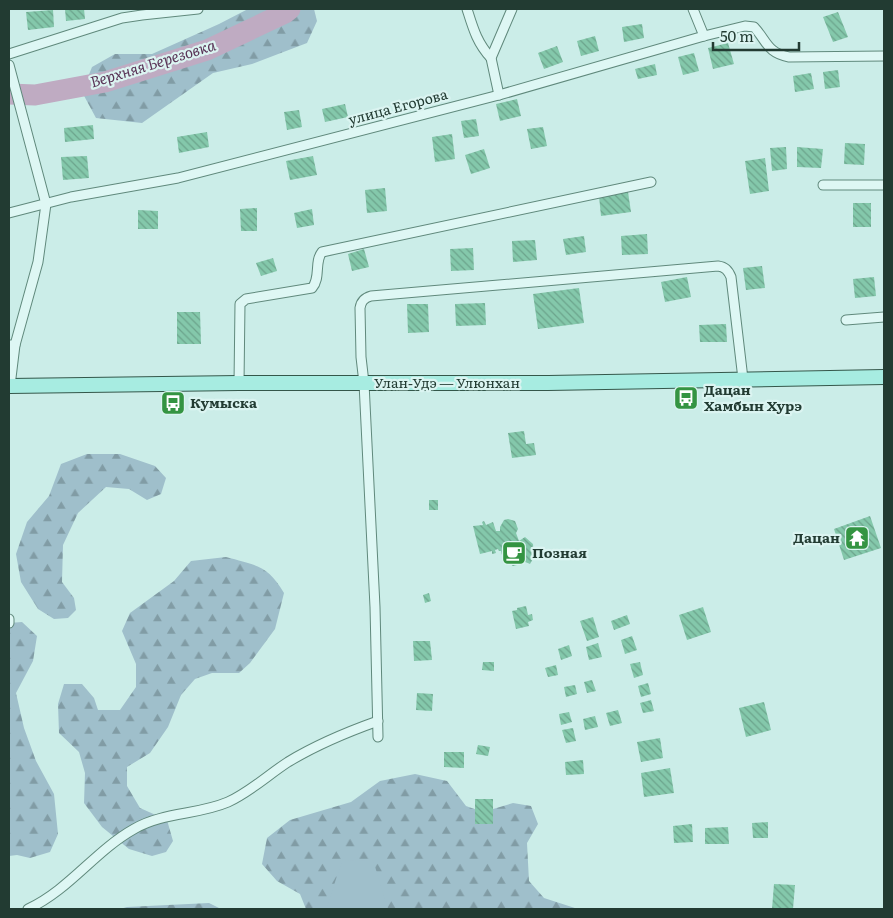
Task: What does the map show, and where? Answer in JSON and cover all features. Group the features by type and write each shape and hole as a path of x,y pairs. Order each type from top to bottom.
{"main road":[{"name":"Улан-Удэ — Улюнхан","path":"9,386 239,383 548,383 884,378"}],"street":[{"path":"9,54 122,18 142,14 198,9"},
{"path":"467,9 475,35 491,58 498,95"},
{"path":"491,58 512,9"},
{"path":"693,9 704,36"},
{"name":"улица Егорова","path":"9,213 71,197 178,178 498,95 745,26 754,27 772,51 780,56 884,56"},
{"path":"9,65 46,204 38,262 12,345 9,386"},
{"path":"239,383 240,304 246,299 312,288 316,282 318,258 322,252 651,182"},
{"path":"823,185 884,185"},
{"path":"378,737 375,606 364,383 361,357 360,308 361,302 365,298 370,296 724,267 729,271 731,277 742,379"},
{"path":"846,320 884,317"},
{"path":"28,909 55,894 113,843 147,822 228,802 305,752 378,721"}],"green space":[{"path":"248,9 314,9 317,21 307,43 252,64 213,73 142,123 96,118 82,92 92,67 115,54 152,54"},
{"path":"87,454 120,454 155,466 166,478 161,494 147,500 129,489 106,487 78,513 63,545 62,582 74,598 76,610 68,618 54,619 38,609 21,582 16,554 27,522 49,496 61,464"},
{"path":"226,557 266,571 284,593 275,629 250,663 239,673 212,673 195,679 181,695 168,727 150,753 127,767 127,786 140,808 167,820 173,841 166,852 152,856 129,849 102,827 84,803 85,773 79,752 59,733 58,704 64,684 82,684 94,698 98,710 120,710 136,687 136,664 122,631 130,613 174,581 191,561"},
{"path":"22,622 37,636 33,661 16,693 24,728 36,761 54,794 58,834 50,852 30,858 17,855 9,856 9,623"},
{"path":"415,774 447,781 466,806 483,812 513,803 531,806 538,824 527,843 529,881 544,898 578,909 306,909 300,894 277,881 262,864 267,838 290,820 351,802 380,781"},
{"path":"373,860 388,909 326,909 342,861"},
{"path":"209,903 221,909 120,909 127,907"}],"building":[{"path":"65,9 84,9 85,19 66,21"},
{"path":"53,10 54,27 28,30 26,12"},
{"path":"838,12 848,37 833,42 823,17"},
{"path":"642,24 644,38 624,42 622,27"},
{"path":"595,36 599,51 581,56 577,41"},
{"path":"728,43 734,64 713,69 708,48"},
{"path":"557,46 563,62 544,69 538,53"},
{"path":"694,53 699,71 683,75 678,57"},
{"path":"655,64 657,75 638,79 635,69"},
{"path":"838,70 840,87 825,89 823,72"},
{"path":"811,73 814,89 795,92 793,76"},
{"path":"517,99 521,116 500,121 496,104"},
{"path":"345,104 348,117 325,122 322,109"},
{"path":"299,110 302,127 287,130 284,112"},
{"path":"476,119 479,136 464,138 461,121"},
{"path":"93,125 94,139 65,142 64,128"},
{"path":"543,127 547,146 531,149 527,129"},
{"path":"207,132 209,147 179,153 177,137"},
{"path":"452,134 455,159 435,162 432,137"},
{"path":"845,143 865,144 864,165 844,164"},
{"path":"786,147 787,169 772,171 770,148"},
{"path":"797,147 823,149 821,168 797,167"},
{"path":"484,149 490,168 471,174 465,155"},
{"path":"87,156 89,178 63,180 61,157"},
{"path":"313,156 317,175 290,180 286,161"},
{"path":"765,158 769,191 750,194 745,161"},
{"path":"385,188 387,211 367,213 365,190"},
{"path":"628,192 631,212 601,216 599,196"},
{"path":"853,203 871,203 871,227 853,227"},
{"path":"257,208 257,231 241,231 240,209"},
{"path":"312,209 314,225 297,228 294,213"},
{"path":"138,210 158,211 158,229 138,229"},
{"path":"647,234 648,254 622,255 621,236"},
{"path":"584,236 586,252 566,255 563,239"},
{"path":"535,240 537,260 513,262 512,241"},
{"path":"473,248 474,270 451,271 450,249"},
{"path":"364,249 369,267 352,271 348,254"},
{"path":"273,258 277,271 261,276 256,263"},
{"path":"762,266 765,288 746,290 743,268"},
{"path":"687,277 691,297 665,302 661,282"},
{"path":"874,277 876,296 855,298 853,279"},
{"path":"579,288 584,323 538,329 533,294"},
{"path":"485,303 486,325 456,326 455,304"},
{"path":"407,304 428,304 429,332 408,333"},
{"path":"177,312 200,312 201,344 177,344"},
{"path":"726,324 727,342 700,342 699,325"},
{"path":"524,431 526,444 534,443 536,455 512,458 508,433"},
{"path":"429,500 438,500 438,510 429,510"},
{"name":"Дацан","path":"870,516 881,548 844,560 834,529"},
{"path":"504,520 515,521 519,541 525,537 533,544 534,557 530,564 523,561 521,565 513,566 503,559 501,551 498,549 495,550 496,553 492,554 492,551 480,554 473,526 483,525 482,522 484,521 486,525 493,522 496,531 500,531"},
{"path":"429,593 431,601 425,603 423,595"},
{"path":"526,606 528,615 532,614 533,620 528,622 529,626 516,629 512,611"},
{"path":"703,607 711,632 687,640 679,615"},
{"path":"627,615 630,624 614,630 611,621"},
{"path":"593,617 599,637 587,641 580,621"},
{"path":"632,636 637,650 625,654 621,640"},
{"path":"413,641 430,641 432,660 414,661"},
{"path":"598,643 602,657 589,660 586,647"},
{"path":"569,645 572,656 561,660 558,649"},
{"path":"483,662 494,662 494,671 482,670"},
{"path":"640,662 643,675 634,678 630,664"},
{"path":"556,665 558,675 548,677 545,668"},
{"path":"592,680 596,691 587,693 584,682"},
{"path":"648,683 651,694 641,697 638,686"},
{"path":"575,685 577,694 566,697 564,687"},
{"path":"417,693 433,694 432,711 416,710"},
{"path":"651,700 654,711 643,713 640,703"},
{"path":"764,702 771,730 746,737 739,708"},
{"path":"618,710 622,723 610,726 606,713"},
{"path":"569,712 572,722 561,725 559,714"},
{"path":"595,716 598,727 585,730 583,719"},
{"path":"573,728 576,741 566,743 562,730"},
{"path":"660,738 663,758 641,762 637,742"},
{"path":"478,745 490,747 488,756 476,754"},
{"path":"444,752 464,752 464,768 444,767"},
{"path":"583,760 584,774 566,775 565,762"},
{"path":"670,768 674,793 644,797 641,773"},
{"path":"475,799 493,799 493,824 475,824"},
{"path":"768,822 768,838 753,838 752,823"},
{"path":"692,824 693,842 674,843 673,826"},
{"path":"728,827 729,844 705,844 705,828"},
{"path":"774,884 795,885 793,909 772,909"}],"waterway":[{"name":"Верхняя Березовка","path":"9,94 35,95 105,82 207,50 290,9"}],"place":[{"name":"Дацан Хамбын Хурэ","path":"686,398"},
{"name":"Кумыска","path":"173,403"},
{"name":"Дацан","path":"857,538"},
{"name":"Позная","path":"514,553"}]}
